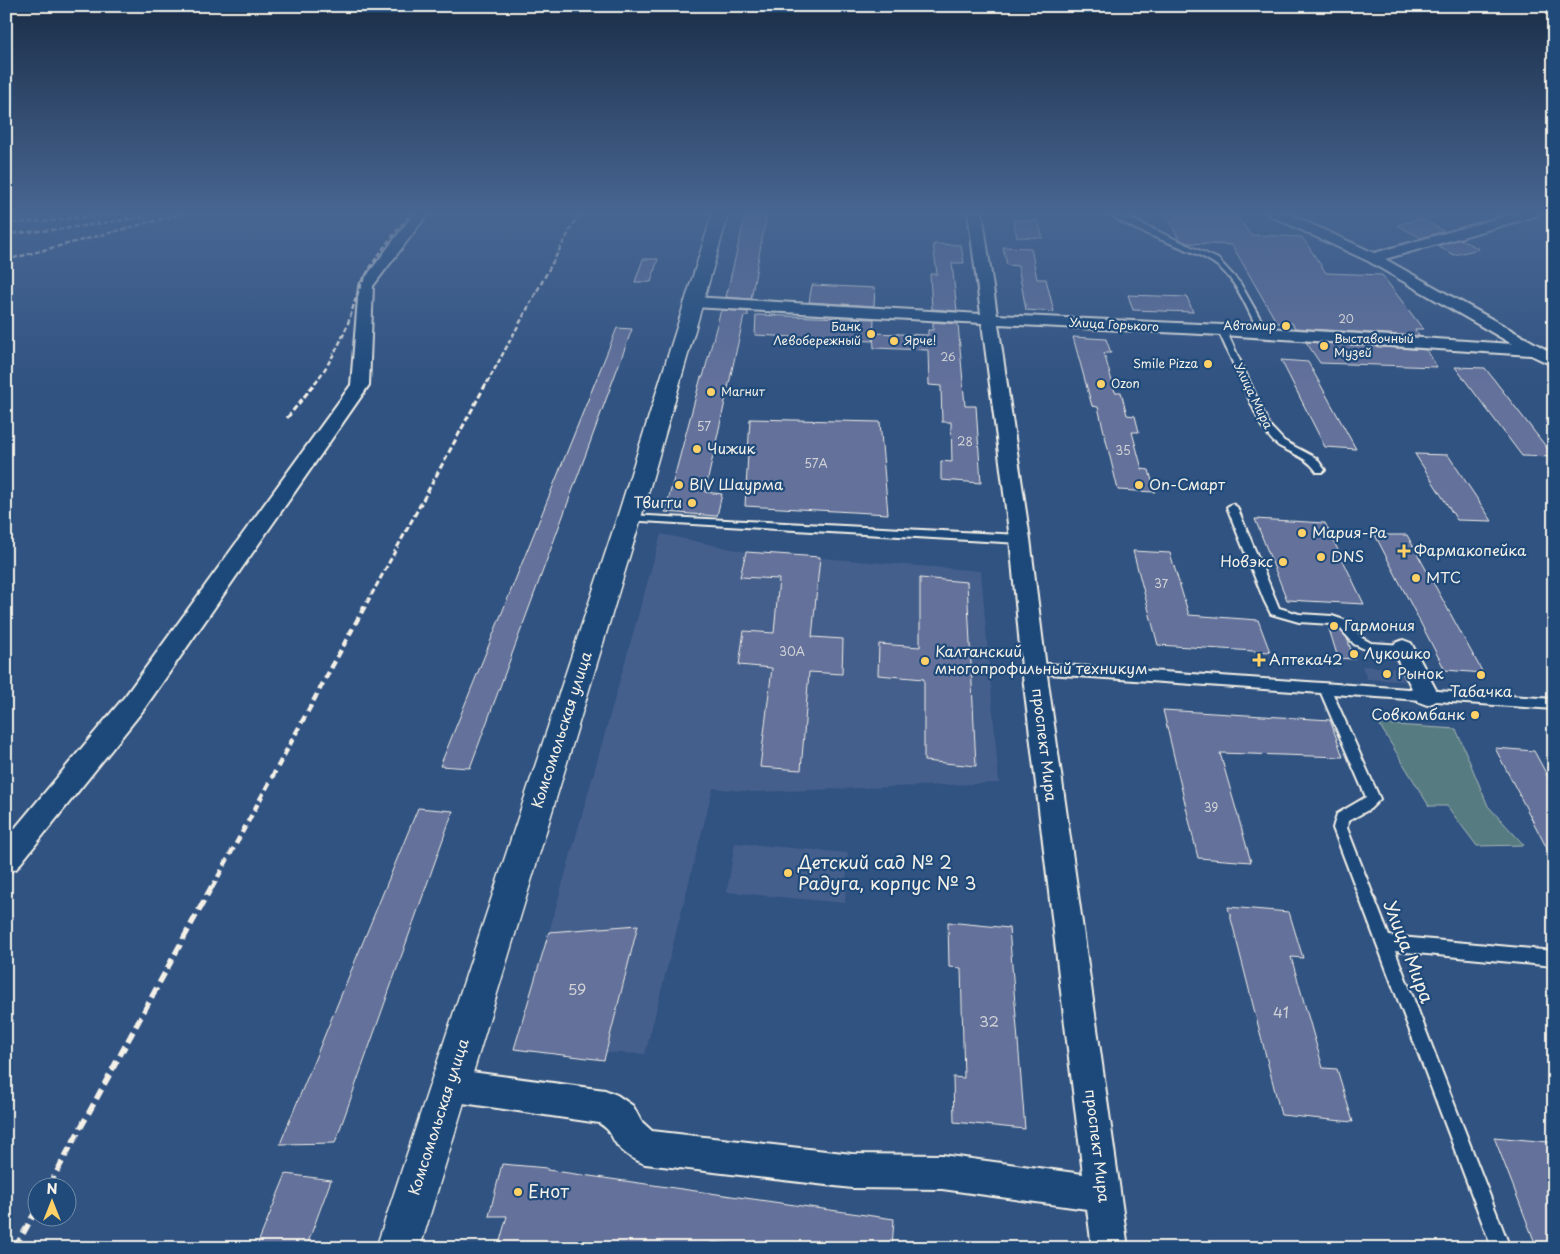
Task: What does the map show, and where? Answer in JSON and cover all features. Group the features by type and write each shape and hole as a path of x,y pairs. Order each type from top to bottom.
{"street":[{"path":"6,860 136,702 360,385 366,286 378,271"},
{"name":"Комсомольская улица","path":"398,1248 629,518 703,271"},
{"name":"проспект Мира","path":"984,271 1020,539 1034,668 1110,1248"},
{"path":"1395,271 1553,360"},
{"name":"Улица Горького","path":"693,302 1222,330 1534,350"},
{"path":"1403,649 1427,695"},
{"path":"449,1085 605,1107 621,1118 629,1133 645,1147 852,1171 942,1172 1103,1194"}],"lane":[{"path":"1226,271 1234,279 1265,334"},
{"name":"Улица Мира","path":"1222,330 1265,425 1272,435 1281,442 1311,457 1320,470"},
{"path":"1232,507 1269,600 1276,610 1299,618 1332,620 1343,624 1358,641 1369,647 1403,649"},
{"path":"629,518 1020,539"},
{"path":"1034,668 1554,704"},
{"name":"Улица Мира","path":"1325,688 1373,799 1366,807 1354,810 1342,818 1340,828 1501,1248"},
{"path":"1385,942 1554,959"}],"shaded area":[{"path":"661,534 746,552 981,571 999,783 753,792 713,788 645,1054 514,1049 549,932"},
{"name":"Рынок","path":"1362,666 1405,669 1414,682 1367,679"},
{"name":"Детский сад № 2 Радуга, корпус № 3","path":"735,843 848,853 845,903 727,892"}],"green space":[{"path":"1379,724 1456,729 1488,806 1524,845 1477,846 1447,806 1429,806"}],"building":[{"path":"639,271 654,271 651,282 635,282"},
{"path":"732,271 756,271 751,299 726,297"},
{"path":"937,271 953,271 957,311 932,309 930,274 937,274"},
{"path":"1019,271 1035,271 1037,279 1046,279 1054,312 1026,310"},
{"path":"1247,271 1324,271 1326,273 1382,275 1423,329 1415,329 1419,336 1295,328 1292,323 1277,323"},
{"path":"812,285 875,288 874,306 809,302"},
{"path":"1128,295 1187,297 1193,312 1133,310"},
{"path":"722,310 748,312 748,316 744,316 705,492 722,494 717,516 665,512 701,377 703,377"},
{"path":"756,315 874,319 873,341 755,335"},
{"path":"933,322 958,324 965,406 976,406 981,483 941,480 941,461 952,462 951,422 942,422 941,386 929,385 928,350 874,348 873,333 928,335 928,330 933,330"},
{"path":"617,328 632,329 470,768 440,766"},
{"path":"1073,337 1106,339 1111,353 1104,353 1115,392 1121,392 1127,415 1135,416 1139,432 1132,432 1142,469 1149,470 1155,492 1118,490 1098,407 1092,406"},
{"path":"1306,342 1427,350 1437,367 1320,363"},
{"path":"1281,360 1308,362 1356,449 1325,447"},
{"path":"1455,367 1485,368 1554,457 1522,456"},
{"path":"750,419 880,422 888,514 745,506"},
{"path":"1415,454 1448,455 1492,521 1457,520"},
{"path":"1255,519 1325,523 1364,604 1287,600"},
{"path":"1375,535 1407,535 1483,673 1445,670"},
{"path":"1133,551 1170,553 1189,615 1258,620 1270,652 1158,645"},
{"path":"746,552 820,557 812,637 843,639 842,674 809,672 801,770 760,767 772,668 739,665 744,631 774,633 779,579 740,577"},
{"name":"Калтанский многопрофильный техникум","path":"920,578 967,582 976,766 924,761 924,679 878,675 879,644 920,647"},
{"path":"1329,629 1340,630 1347,638 1354,659 1338,658"},
{"path":"1163,710 1330,720 1343,757 1220,753 1251,862 1198,858"},
{"path":"1495,748 1534,751 1554,788 1554,862"},
{"path":"418,808 453,811 335,1143 280,1144"},
{"path":"1228,907 1289,912 1303,958 1291,957 1323,1068 1337,1069 1353,1122 1281,1115"},
{"path":"948,922 1009,928 1025,1129 954,1122 953,1077 964,1078 961,968 949,967"},
{"path":"638,925 604,1060 514,1049 549,932"},
{"path":"1494,1137 1549,1142 1554,1153 1554,1248 1537,1248"},
{"path":"502,1164 547,1168 547,1170 894,1219 892,1248 765,1248 711,1242 710,1248 498,1248 507,1216 489,1216"},
{"path":"286,1174 331,1180 306,1248 256,1248"}],"railway":[{"path":"315,383 329,363 340,341 358,292 369,271"},
{"path":"487,383 548,271"},
{"path":"287,418 316,382"},
{"path":"367,603 487,382"},
{"path":"212,888 367,602"},
{"path":"54,1176 212,886"},
{"path":"15,1248 28,1225"}],"place":[{"name":"Автомир","path":"1286,326"},
{"name":"Банк Левобережный","path":"871,334"},
{"name":"Ярче!","path":"894,341"},
{"name":"Выставочный Музей","path":"1324,346"},
{"name":"Smile Pizza","path":"1208,364"},
{"name":"Ozon","path":"1101,384"},
{"name":"Магнит","path":"711,392"},
{"name":"Чижик","path":"697,449"},
{"name":"BIV Шаурма","path":"679,485"},
{"name":"On-Смарт","path":"1139,485"},
{"name":"Твигги","path":"692,503"},
{"name":"Мария-Ра","path":"1302,533"},
{"name":"Фармакопейка","path":"1404,551"},
{"name":"DNS","path":"1321,557"},
{"name":"Новэкс","path":"1283,562"},
{"name":"МТС","path":"1416,578"},
{"name":"Гармония","path":"1334,626"},
{"name":"Лукошко","path":"1354,654"},
{"name":"Аптека42","path":"1259,660"},
{"name":"Калтанский многопрофильный техникум","path":"925,661"},
{"name":"Рынок","path":"1387,674"},
{"name":"Табачка","path":"1481,675"},
{"name":"Совкомбанк","path":"1475,715"},
{"name":"Детский сад № 2 Радуга, корпус № 3","path":"788,873"},
{"name":"Енот","path":"518,1192"}]}
